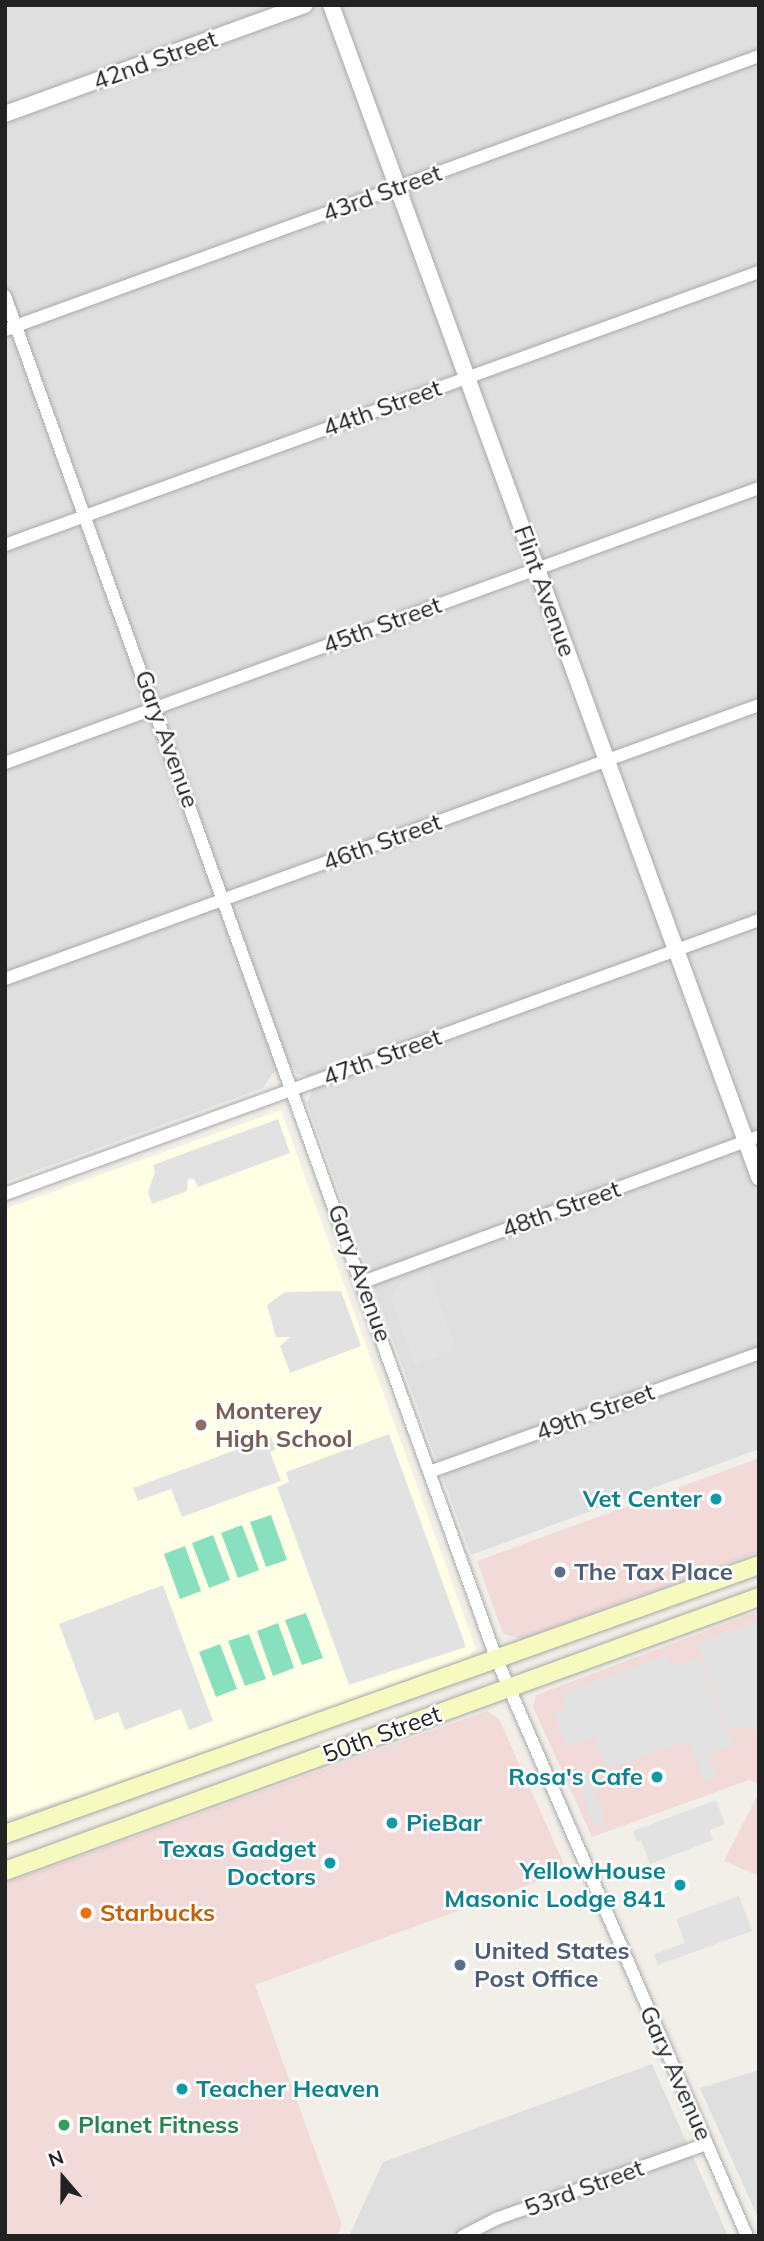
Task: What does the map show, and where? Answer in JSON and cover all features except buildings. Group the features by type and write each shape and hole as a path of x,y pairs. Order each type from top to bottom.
{"main road":[{"name":"50th Street","path":"5,1835 759,1565"},
{"name":"50th Street","path":"5,1871 759,1597"}],"street":[{"name":"42nd Street","path":"5,114 305,5"},
{"name":"Flint Avenue","path":"331,5 676,950 752,1138 759,1177"},
{"name":"43rd Street","path":"11,328 759,56"},
{"name":"44th Street","path":"5,545 759,272"},
{"name":"Gary Avenue","path":"5,296 11,328 85,516 432,1471 497,1660 747,2236"},
{"name":"45th Street","path":"5,763 759,488"},
{"name":"46th Street","path":"5,979 759,705"},
{"name":"47th Street","path":"5,1194 759,920"},
{"name":"48th Street","path":"363,1282 752,1138"},
{"name":"49th Street","path":"432,1471 759,1353"},
{"name":"53rd Street","path":"463,2236 496,2219 707,2144"}],"shaded area":[{"path":"5,5 759,5 759,1449 471,1555 307,1103 312,1091 307,1076 297,1074 293,1066 273,1073 263,1088 5,1182"},
{"name":"Monterey High School","path":"281,1110 476,1649 468,1658 79,1796 5,1818 5,1209"},
{"path":"278,1119 290,1153 198,1187 194,1179 188,1179 187,1191 152,1204 148,1192 155,1172 153,1165"},
{"path":"428,1272 457,1350 415,1365 391,1299 399,1283"},
{"path":"341,1291 361,1346 290,1373 280,1346 290,1337 276,1337 267,1305 285,1292"},
{"path":"389,1434 466,1647 349,1685 277,1487 289,1482 286,1472"},
{"path":"271,1437 276,1449 270,1452 281,1481 182,1517 171,1489 138,1501 133,1488"},
{"path":"759,1458 759,1552 522,1639 503,1634 477,1561"},
{"path":"163,1585 213,1721 189,1730 181,1709 125,1730 118,1712 95,1721 59,1624"},
{"path":"759,1611 759,1784 749,1780 592,1837 533,1707 536,1695"},
{"path":"759,1621 759,1733 739,1726 729,1730 697,1643"},
{"path":"667,1655 672,1667 700,1657 733,1746 709,1754 717,1776 704,1781 689,1740 607,1770 595,1737 566,1747 553,1711 565,1707 561,1694"},
{"path":"487,1711 499,1719 567,1871 255,1985 342,2225 337,2236 5,2236 5,1883"},
{"path":"587,1770 606,1822 594,1826 576,1774"},
{"path":"759,1792 759,1876 724,1861"},
{"path":"716,1800 725,1824 710,1830 713,1840 650,1864 641,1840 636,1841 633,1831"},
{"path":"739,1896 752,1931 658,1965 654,1954 685,1943 676,1919"},
{"path":"652,2064 728,2236 349,2236 383,2162"},
{"path":"759,2070 759,2220 700,2088"}],"green space":[{"path":"271,1515 287,1560 266,1567 250,1522"},
{"path":"242,1525 259,1570 238,1578 221,1533"},
{"path":"213,1535 230,1580 209,1588 192,1543"},
{"path":"185,1546 201,1591 180,1599 164,1554"},
{"path":"306,1613 323,1658 302,1665 285,1620"},
{"path":"278,1623 294,1668 273,1676 257,1631"},
{"path":"249,1634 266,1679 245,1686 228,1641"},
{"path":"220,1644 237,1689 216,1697 199,1652"}],"place":[{"name":"Monterey High School","path":"201,1425"},
{"name":"Vet Center","path":"716,1499"},
{"name":"The Tax Place","path":"560,1572"},
{"name":"Rosa's Cafe","path":"657,1777"},
{"name":"PieBar","path":"392,1823"},
{"name":"Texas Gadget Doctors","path":"330,1863"},
{"name":"YellowHouse Masonic Lodge 841","path":"680,1885"},
{"name":"Starbucks","path":"86,1913"},
{"name":"United States Post Office","path":"460,1965"},
{"name":"Teacher Heaven","path":"182,2089"},
{"name":"Planet Fitness","path":"64,2125"}]}
